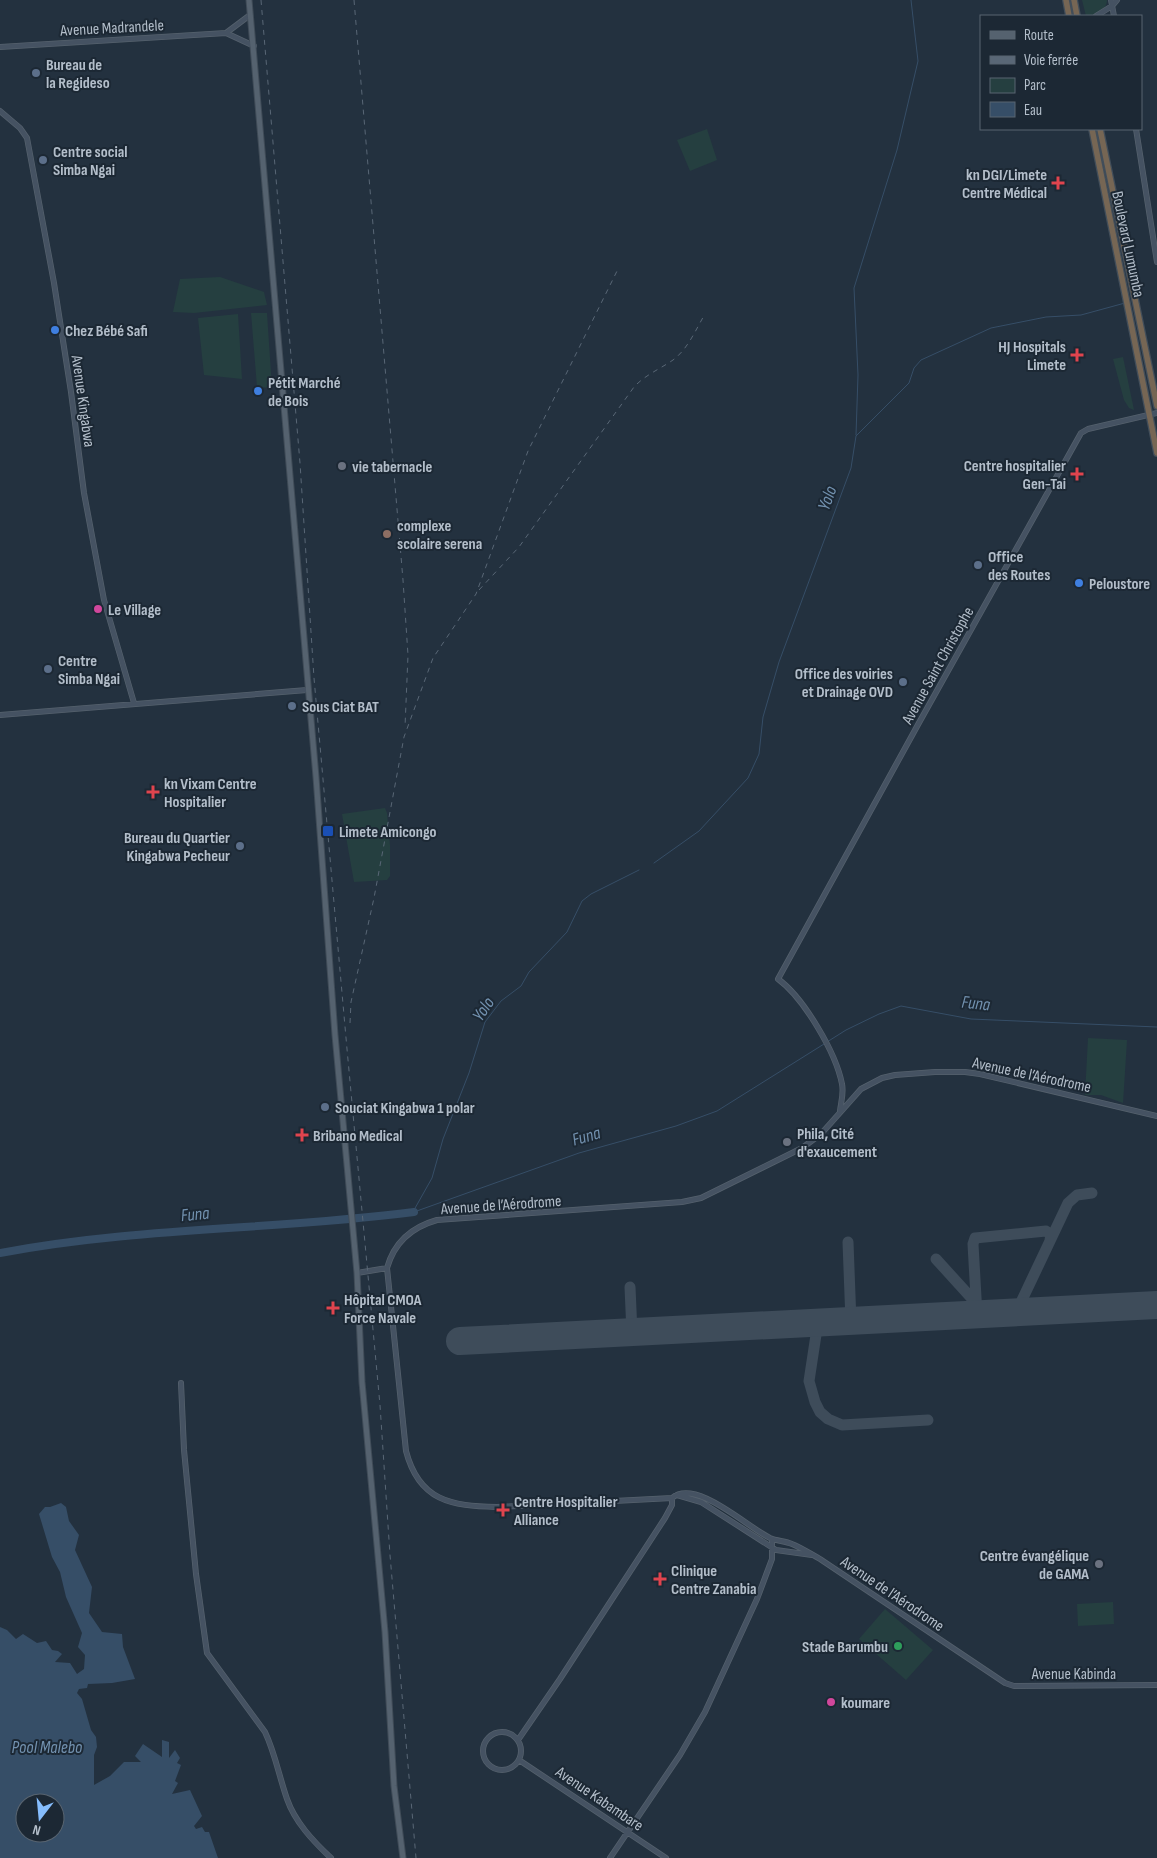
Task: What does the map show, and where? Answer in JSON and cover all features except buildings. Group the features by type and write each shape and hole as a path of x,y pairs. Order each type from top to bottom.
{"highway":[{"path":"1066,0 1069,15"},
{"path":"1074,0 1077,15"},
{"name":"Boulevard Lumumba","path":"1092,130 1157,453"},
{"name":"Boulevard Lumumba","path":"1100,130 1157,406"}],"main road":[{"path":"249,0 357,1273 362,1382 385,1632 394,1786 403,1858"}],"street":[{"path":"1111,0 1114,15"},
{"path":"1098,15 1112,6 1117,0"},
{"path":"250,15 226,33 254,46"},
{"name":"Avenue Madrandele","path":"0,47 226,33"},
{"name":"Avenue Kingabwa","path":"0,111 20,128 27,138 45,232 71,392 84,493 104,600 134,703"},
{"path":"1136,130 1157,262"},
{"name":"Avenue Saint Christophe","path":"840,1112 843,1091 842,1082 825,1037 793,993 778,979 1081,433 1088,428 1157,413"},
{"path":"0,715 307,690"},
{"name":"Avenue de l’Aérodrome","path":"994,1676 813,1555 792,1544 772,1539 704,1497 692,1493 674,1497 553,1505 479,1506 454,1504 427,1489 410,1467 403,1436 387,1268 393,1252 406,1236 426,1223 437,1220 682,1202 701,1198 802,1148 821,1134 861,1089 882,1078 895,1075 966,1072 1012,1080 1157,1116"},
{"path":"357,1273 387,1268"},
{"path":"181,1383 184,1450 196,1574 207,1653 264,1732 271,1746 287,1800 305,1831 331,1858"},
{"path":"518,1740 560,1680 666,1518 674,1497 701,1502 784,1552 813,1555"},
{"path":"610,1858 680,1755 705,1712 755,1605 771,1564 772,1539"},
{"name":"Avenue Kabinda","path":"994,1676 1014,1686 1157,1685"},
{"path":"498,1732 509,1733 518,1740 521,1750 519,1760 512,1768 497,1770 488,1764 483,1753 486,1740 498,1732"},
{"name":"Avenue Kabambare","path":"519,1760 666,1858"}],"green space":[{"path":"1082,0 1107,0 1105,7 1100,12 1086,15"},
{"path":"707,129 717,160 690,171 677,140"},
{"path":"220,277 264,292 267,305 194,313 173,312 180,279"},
{"path":"251,313 267,313 272,388 257,387"},
{"path":"238,314 242,379 204,375 198,318"},
{"path":"1123,357 1134,410 1129,408 1124,400 1113,359"},
{"path":"385,808 390,845 390,876 387,880 354,882 342,814"},
{"path":"1088,1038 1127,1040 1123,1103 1101,1095 1085,1095"},
{"path":"1113,1602 1114,1624 1078,1626 1077,1604"},
{"name":"Stade Barumbu","path":"885,1609 933,1650 906,1680 859,1639"}],"water":[{"name":"Pool Malebo","path":"61,1503 66,1507 69,1521 79,1535 75,1550 92,1587 89,1613 102,1632 122,1634 123,1647 135,1679 112,1683 88,1684 87,1688 79,1689 77,1693 82,1699 91,1730 96,1737 94,1785 110,1776 124,1762 141,1762 135,1756 143,1744 162,1757 162,1740 169,1742 169,1758 175,1750 180,1758 177,1763 181,1765 175,1781 178,1783 172,1794 190,1790 202,1816 194,1826 196,1829 202,1827 205,1832 209,1832 218,1858 0,1858 0,1627 7,1630 16,1639 23,1634 37,1643 46,1641 52,1650 62,1654 55,1662 70,1663 77,1674 84,1669 85,1655 78,1647 82,1633 66,1597 60,1572 52,1557 39,1514 45,1507"}],"waterway":[{"path":"856,435 858,375 854,288 897,150 918,61 911,0"},
{"name":"Yolo","path":"654,863 699,831 748,778 759,754 763,717 779,662 851,468 856,436 909,383 914,368 921,360 991,328 1046,317 1081,315 1125,303"},
{"name":"Yolo","path":"414,1210 432,1178 443,1139 469,1073 485,1022 501,1001 521,986 529,972 567,932 582,901 591,894 639,870"},
{"name":"Funa","path":"827,1042 846,1030 901,1006 971,1019 1157,1027"},
{"name":"Funa","path":"414,1212 579,1153 676,1126 717,1111 824,1044"},
{"name":"Funa","path":"0,1253 103,1238 362,1218 414,1212"}],"taxiway":[{"path":"1021,1312 1022,1300 1068,1203 1077,1195 1092,1193"},
{"path":"977,1315 973,1244 975,1238 1046,1231 1051,1235 1050,1240"},
{"path":"848,1242 851,1322"},
{"path":"936,1259 976,1303"},
{"path":"630,1287 632,1333"},
{"path":"817,1324 809,1381 815,1402 820,1412 828,1419 842,1425 928,1420"}],"runway":[{"path":"460,1341 1157,1305"}],"railway":[{"path":"261,0 300,463 314,678 380,1405 390,1555 416,1858"},
{"path":"354,0 403,580 408,655 405,727"},
{"path":"350,1023 351,1002 374,898 404,737 433,658 476,594 528,451 619,267"},
{"path":"479,590 519,547 634,387 673,360 683,350 705,314"}],"place":[{"name":"Bureau de la Regideso","path":"36,73"},
{"name":"Centre social Simba Ngai","path":"43,160"},
{"name":"kn DGI/Limete Centre Médical","path":"1058,183"},
{"name":"Chez Bébé Safi","path":"55,330"},
{"name":"HJ Hospitals Limete","path":"1077,355"},
{"name":"Pétit Marché de Bois","path":"258,391"},
{"name":"vie tabernacle","path":"342,466"},
{"name":"Centre hospitalier Gen-Tai","path":"1077,474"},
{"name":"complexe scolaire serena","path":"387,534"},
{"name":"Office des Routes","path":"978,565"},
{"name":"Peloustore","path":"1079,583"},
{"name":"Le Village","path":"98,609"},
{"name":"Centre Simba Ngai","path":"48,669"},
{"name":"Office des voiries et Drainage OVD","path":"903,682"},
{"name":"Sous Ciat BAT","path":"292,706"},
{"name":"kn Vixam Centre Hospitalier","path":"153,792"},
{"name":"Limete Amicongo","path":"328,831"},
{"name":"Bureau du Quartier Kingabwa Pecheur","path":"240,846"},
{"name":"Souciat Kingabwa 1 polar","path":"325,1107"},
{"name":"Bribano Medical","path":"302,1135"},
{"name":"Phila, Cité d'exaucement","path":"787,1142"},
{"name":"Hôpital CMOA Force Navale","path":"333,1308"},
{"name":"Centre Hospitalier Alliance","path":"503,1510"},
{"name":"Centre évangélique de GAMA","path":"1099,1564"},
{"name":"Clinique Centre Zanabia","path":"660,1579"},
{"name":"Stade Barumbu","path":"898,1646"},
{"name":"koumare","path":"831,1702"}]}
